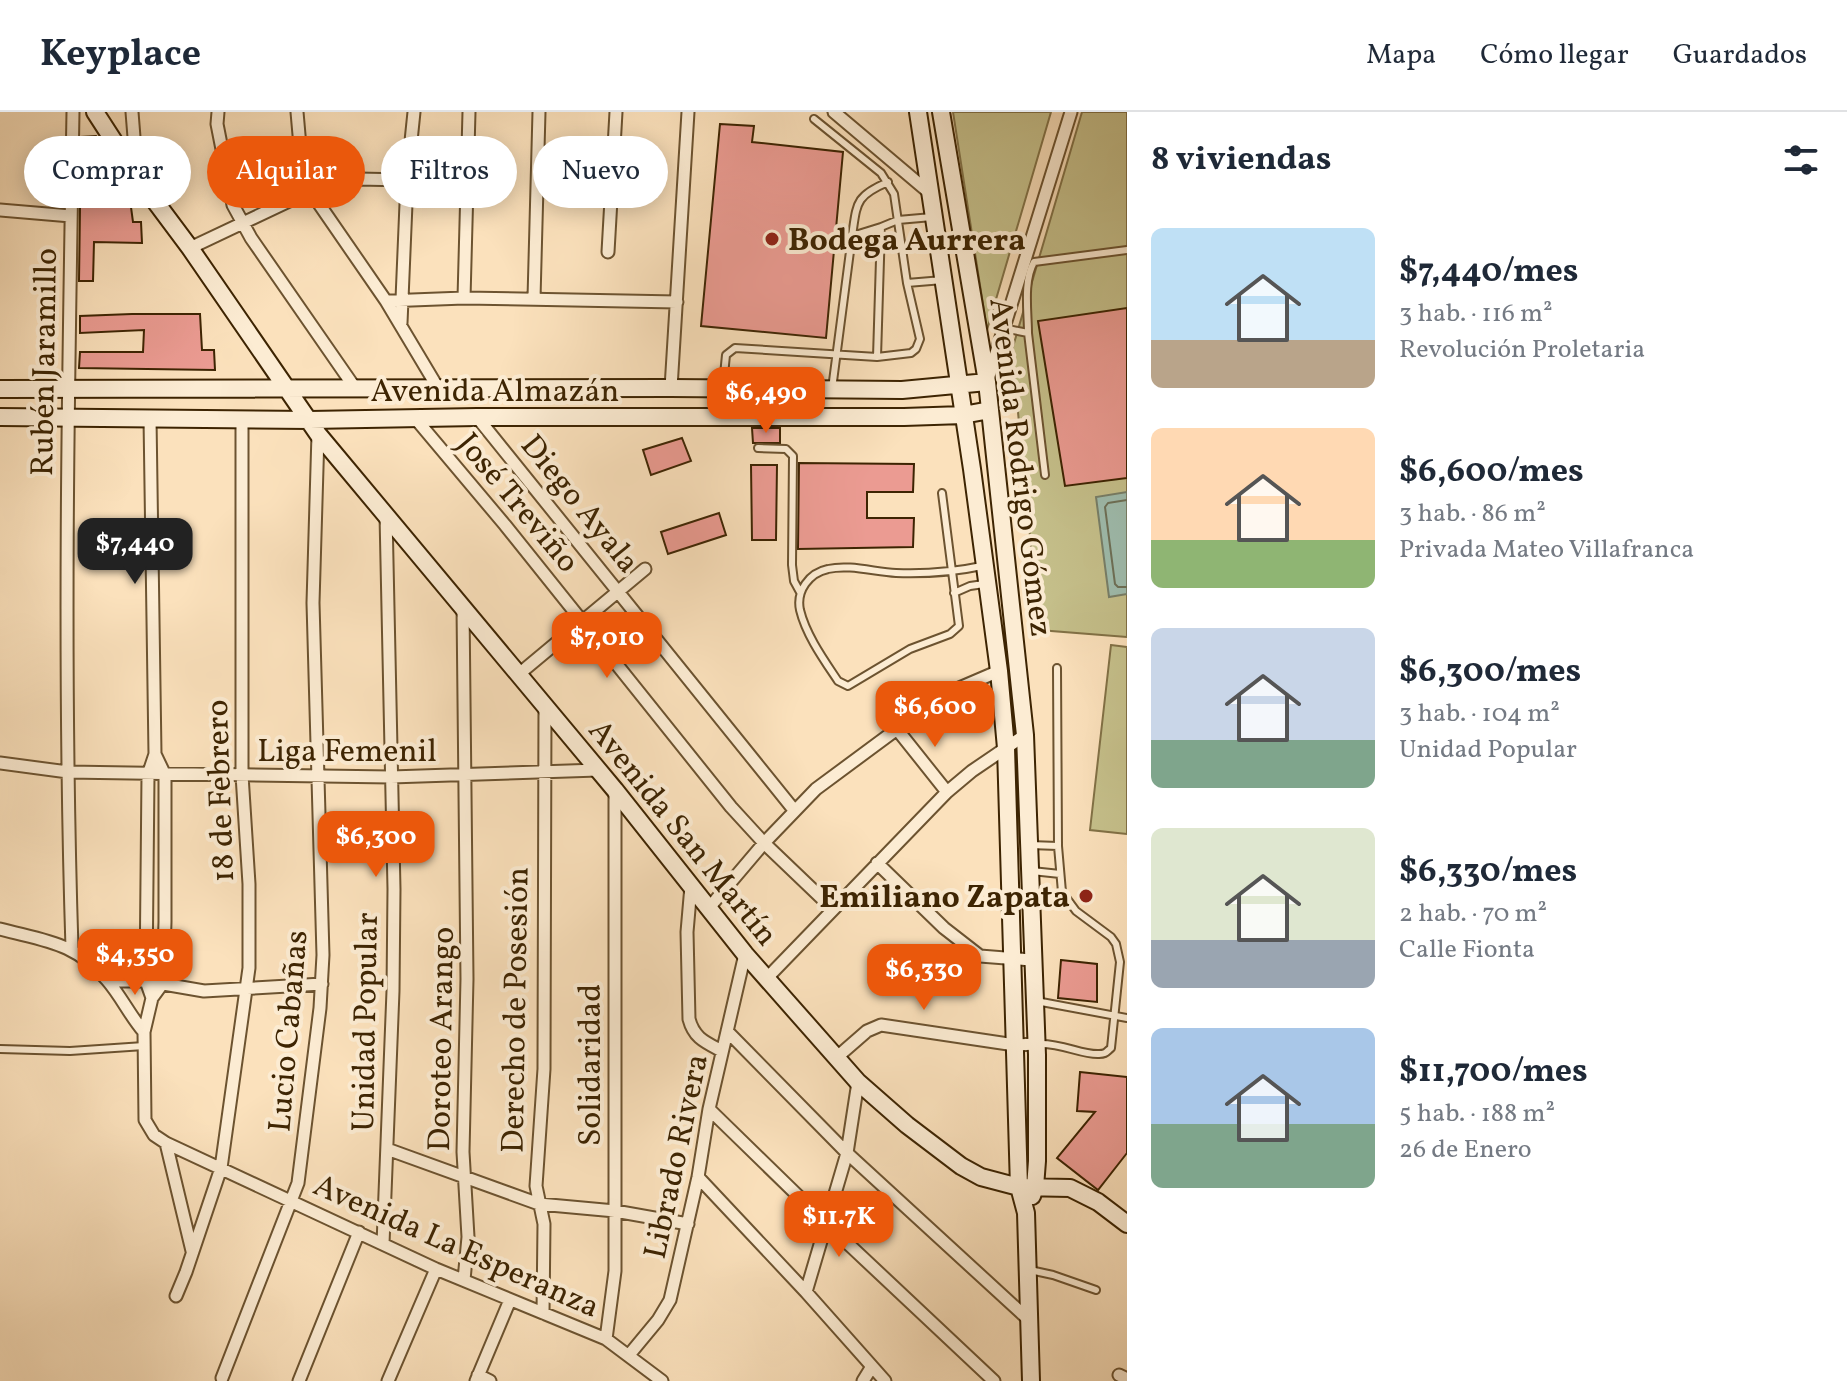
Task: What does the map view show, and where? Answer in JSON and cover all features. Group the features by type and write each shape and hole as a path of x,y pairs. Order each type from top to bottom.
{"street":[{"name":"Rubén Jaramillo","path":"72,948 66,418 73,112"},
{"name":"Avenida San Martín","path":"95,112 111,136"},
{"path":"132,112 134,136"},
{"path":"218,112 217,124 233,205 355,388"},
{"path":"297,112 299,136"},
{"path":"412,136 414,112"},
{"path":"464,298 469,112"},
{"path":"534,298 539,112"},
{"path":"608,252 616,112"},
{"path":"671,388 688,112"},
{"path":"834,112 931,194"},
{"name":"Avenida Rodrigo Gómez","path":"918,112 999,671 1006,748 1015,1045 1027,1187"},
{"name":"Avenida Rodrigo Gómez","path":"941,112 987,382 1025,735 1036,1044 1026,1213 1031,1381"},
{"path":"987,382 1003,328 1029,262 1071,112"},
{"name":"Avenida San Martín","path":"160,208 314,427 615,790 745,954 858,1082 907,1125 961,1166 981,1177 1027,1187 1070,1188 1098,1202 1127,1224"},
{"path":"190,248 276,208"},
{"path":"321,208 386,301 438,388"},
{"path":"401,324 406,208"},
{"path":"0,210 71,216"},
{"path":"386,301 534,298 677,302"},
{"name":"Avenida Almazán","path":"0,389 902,390 987,382"},
{"name":"Avenida Almazán","path":"0,417 242,418 314,427 415,418 904,417 963,415 990,410"},
{"name":"Diego Ayala","path":"477,417 794,810"},
{"path":"150,418 155,754 148,775 146,981 152,998"},
{"name":"18 de Febrero","path":"176,1296 221,1168 247,988 250,939 242,775 242,418"},
{"name":"José Treviño","path":"415,418 583,621 731,807 833,909"},
{"name":"Lucio Cabañas","path":"222,1378 292,1201 301,1168 322,984 313,603 314,427"},
{"name":"Unidad Popular","path":"383,1244 393,977 391,650 386,514"},
{"path":"519,674 645,569"},
{"name":"Doroteo Arango","path":"463,607 467,776 464,1177 468,1237 464,1280"},
{"path":"708,909 794,810 825,782 943,695 999,671"},
{"name":"Derecho de Posesión","path":"543,1313 544,1224 536,1186 544,1069 545,706"},
{"path":"896,728 947,792"},
{"path":"768,977 947,792 1025,735"},
{"path":"144,1046 152,998 163,983 165,775 155,754"},
{"name":"Liga Femenil","path":"0,763 68,772 148,775 319,774 391,777 598,770"},
{"name":"Solidaridad","path":"606,1339 615,1271 615,790"},
{"path":"877,863 963,945 980,956 1031,960"},
{"path":"691,886 687,932 689,1019 692,1031 700,1040 722,1051"},
{"path":"0,929 72,948 109,981 144,1032"},
{"name":"Librado Rivera","path":"629,1355 670,1300 745,954"},
{"path":"109,981 146,981 204,991 322,984"},
{"path":"836,1058 867,1031 881,1025 1015,1045 1036,1044"},
{"path":"727,1031 847,1153 1029,1320"},
{"name":"Avenida La Esperanza","path":"144,1046 145,1120 154,1135 166,1143 436,1269 606,1339 662,1381"},
{"path":"806,1292 847,1153 858,1082"},
{"path":"709,1109 994,1381"},
{"path":"166,1143 192,1251"},
{"path":"387,1149 539,1204 615,1211 688,1224"},
{"path":"698,1177 885,1381"},
{"path":"299,1381 359,1232"},
{"path":"388,1381 436,1269"},
{"path":"481,1379 510,1300"},
{"path":"863,1381 871,1368"}],"lane":[{"path":"723,389 724,360 729,350 735,348 877,357 901,355 916,349 920,339 907,283 894,194 881,173 814,119"},
{"path":"832,390 856,207 866,191 888,182"},
{"path":"852,236 898,220 935,217"},
{"path":"877,357 881,227"},
{"path":"1045,475 1028,333 1029,262 1127,250"},
{"path":"907,283 944,279"},
{"path":"1003,328 1028,333"},
{"path":"758,448 786,449 793,456 792,565 794,581 800,592 800,607 804,621 838,681 848,686 910,649 955,631 959,626 942,493"},
{"path":"800,592 809,579 828,569 897,573 951,571 985,565"},
{"path":"954,593 970,586 988,584"},
{"path":"1036,1044 1056,1043 1102,1054 1111,1048 1120,962 1116,944 1062,892 1058,846 1057,668"},
{"path":"1028,845 1058,846"},
{"path":"1029,871 1060,874"},
{"path":"1034,1000 1127,1018"},
{"path":"0,1049 70,1051 144,1046"},
{"path":"1027,1270 1053,1275 1096,1290"}],"shaded area":[{"path":"953,112 1051,112 987,330"},
{"path":"1082,112 1127,112 1127,637 1039,630 1012,350"},
{"path":"1111,645 1127,647 1127,834 1090,830"}],"water":[{"path":"1127,492 1127,594 1109,597 1096,497"}],"building":[{"name":"Bodega Aurrera","path":"720,124 754,126 752,142 843,152 826,338 701,326"},
{"path":"80,208 131,208 133,222 141,222 142,243 94,242 93,281 79,281"},
{"path":"1127,308 1127,478 1065,486 1038,321"},
{"path":"200,314 202,350 214,350 215,370 79,368 80,352 143,352 144,330 80,333 80,316"},
{"path":"752,428 780,428 780,443 753,443"},
{"path":"682,438 691,461 651,475 643,450"},
{"path":"799,463 914,464 913,492 867,492 867,518 914,518 913,547 798,549"},
{"path":"751,465 777,465 776,540 752,540"},
{"path":"719,513 726,535 668,554 661,532"},
{"path":"1061,960 1097,964 1097,1002 1058,998"},
{"path":"1080,1072 1127,1077 1127,1153 1098,1190 1057,1158 1095,1112 1077,1111"}],"place":[{"name":"Bodega Aurrera","path":"772,239"},
{"name":"Emiliano Zapata","path":"1086,896"}]}
